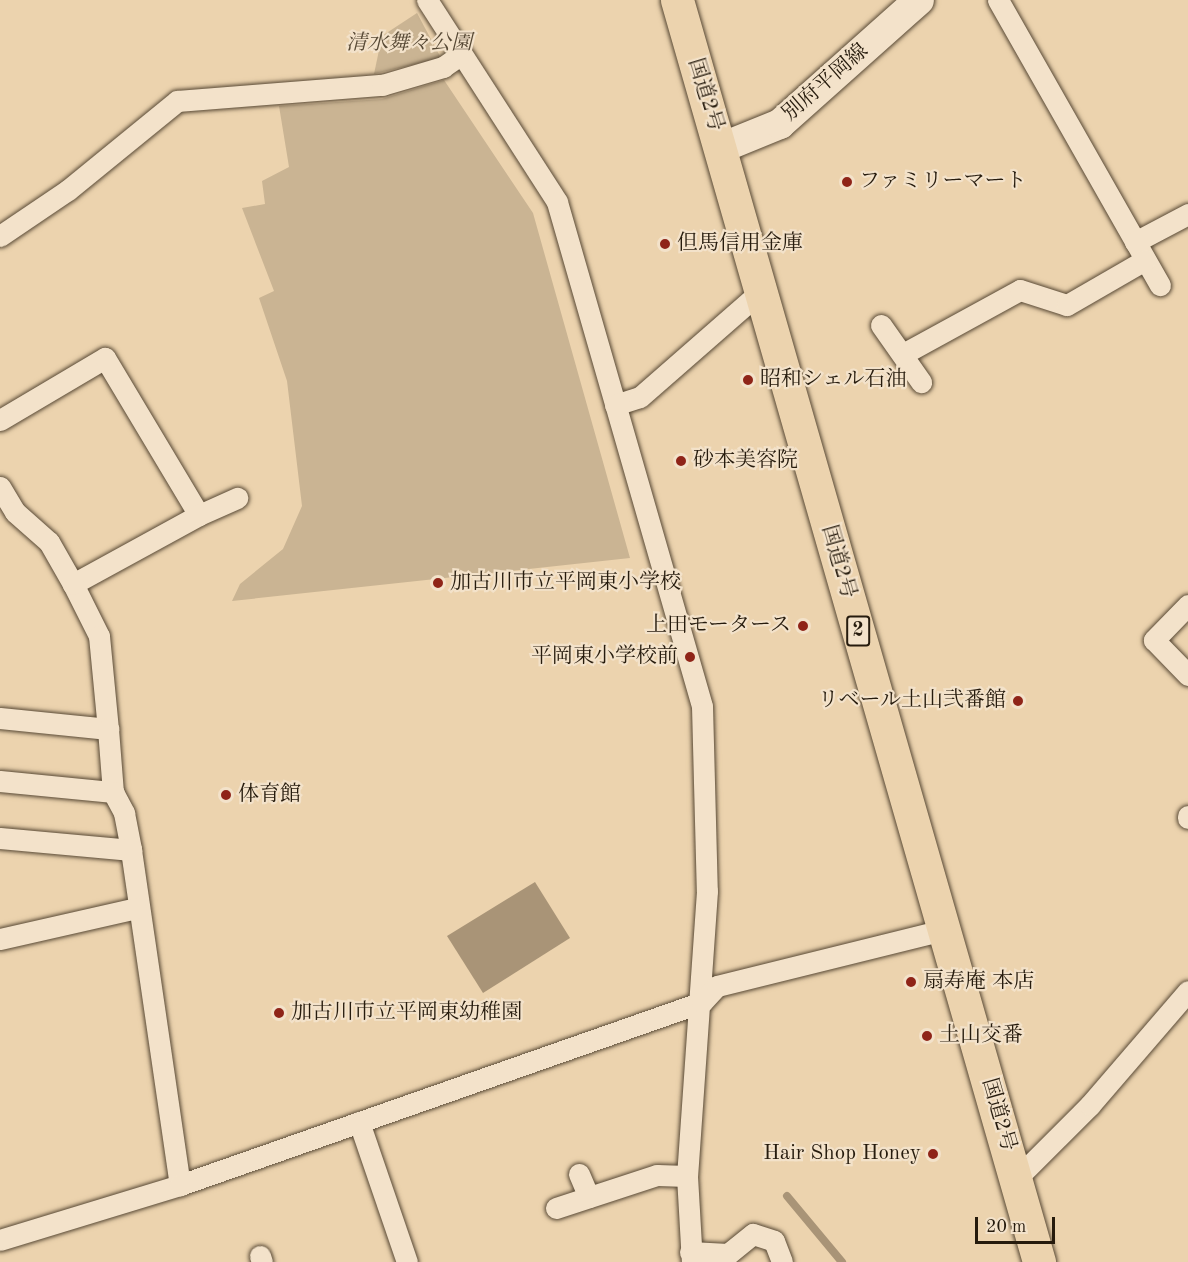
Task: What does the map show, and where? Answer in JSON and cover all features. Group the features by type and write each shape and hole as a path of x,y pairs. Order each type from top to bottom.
{"highway":[{"name":"国道2号","path":"677,0 1017,1178 1039,1262"}],"main road":[{"name":"別府平岡線","path":"721,148 780,124 919,0"}],"street":[{"path":"427,0 459,56 557,202 702,706 708,809 702,1002 687,1176 691,1257 728,1254 753,1234 774,1242 782,1262"},
{"path":"998,0 1160,285"},
{"path":"0,236 68,190 177,101 382,85 443,67 459,56"},
{"path":"903,354 1020,290 1067,305 1188,214"},
{"path":"615,405 640,398 761,291"},
{"path":"881,325 921,382"},
{"path":"0,420 105,358 199,515"},
{"path":"0,487 15,512 49,542 99,636 113,792 124,813 131,850 136,908 180,1185"},
{"path":"73,584 199,515 237,498"},
{"path":"1188,605 1154,640 1188,675"},
{"path":"0,718 108,729"},
{"path":"0,781 113,792"},
{"path":"0,838 131,850"},
{"path":"0,939 136,908"},
{"path":"0,1240 180,1185 702,1002 717,986 944,930"},
{"path":"1017,1178 1090,1105 1188,990"},
{"path":"359,1122 407,1262"},
{"path":"579,1174 589,1197"},
{"path":"556,1208 657,1175 687,1176"}],"green space":[{"name":"清水舞々公園","path":"417,13 441,58 374,74 382,36"},
{"path":"444,80 533,213 630,558 232,601 240,584 283,549 302,506 287,381 259,298 274,291 242,208 265,204 262,181 289,167 279,106 382,99"}],"shaded area":[{"path":"535,882 570,938 483,993 447,936"}],"waterway":[{"path":"787,1196 842,1262"}],"place":[{"name":"ファミリーマート","path":"847,182"},
{"name":"但馬信用金庫","path":"665,244"},
{"name":"昭和シェル石油","path":"748,380"},
{"name":"砂本美容院","path":"681,461"},
{"name":"加古川市立平岡東小学校","path":"438,583"},
{"name":"上田モータース","path":"803,626"},
{"name":"平岡東小学校前","path":"690,657"},
{"name":"リベール土山弐番館","path":"1018,701"},
{"name":"体育館","path":"226,795"},
{"name":"扇寿庵 本店","path":"911,982"},
{"name":"加古川市立平岡東幼稚園","path":"279,1013"},
{"name":"土山交番","path":"927,1036"},
{"name":"Hair Shop Honey","path":"933,1154"}]}
